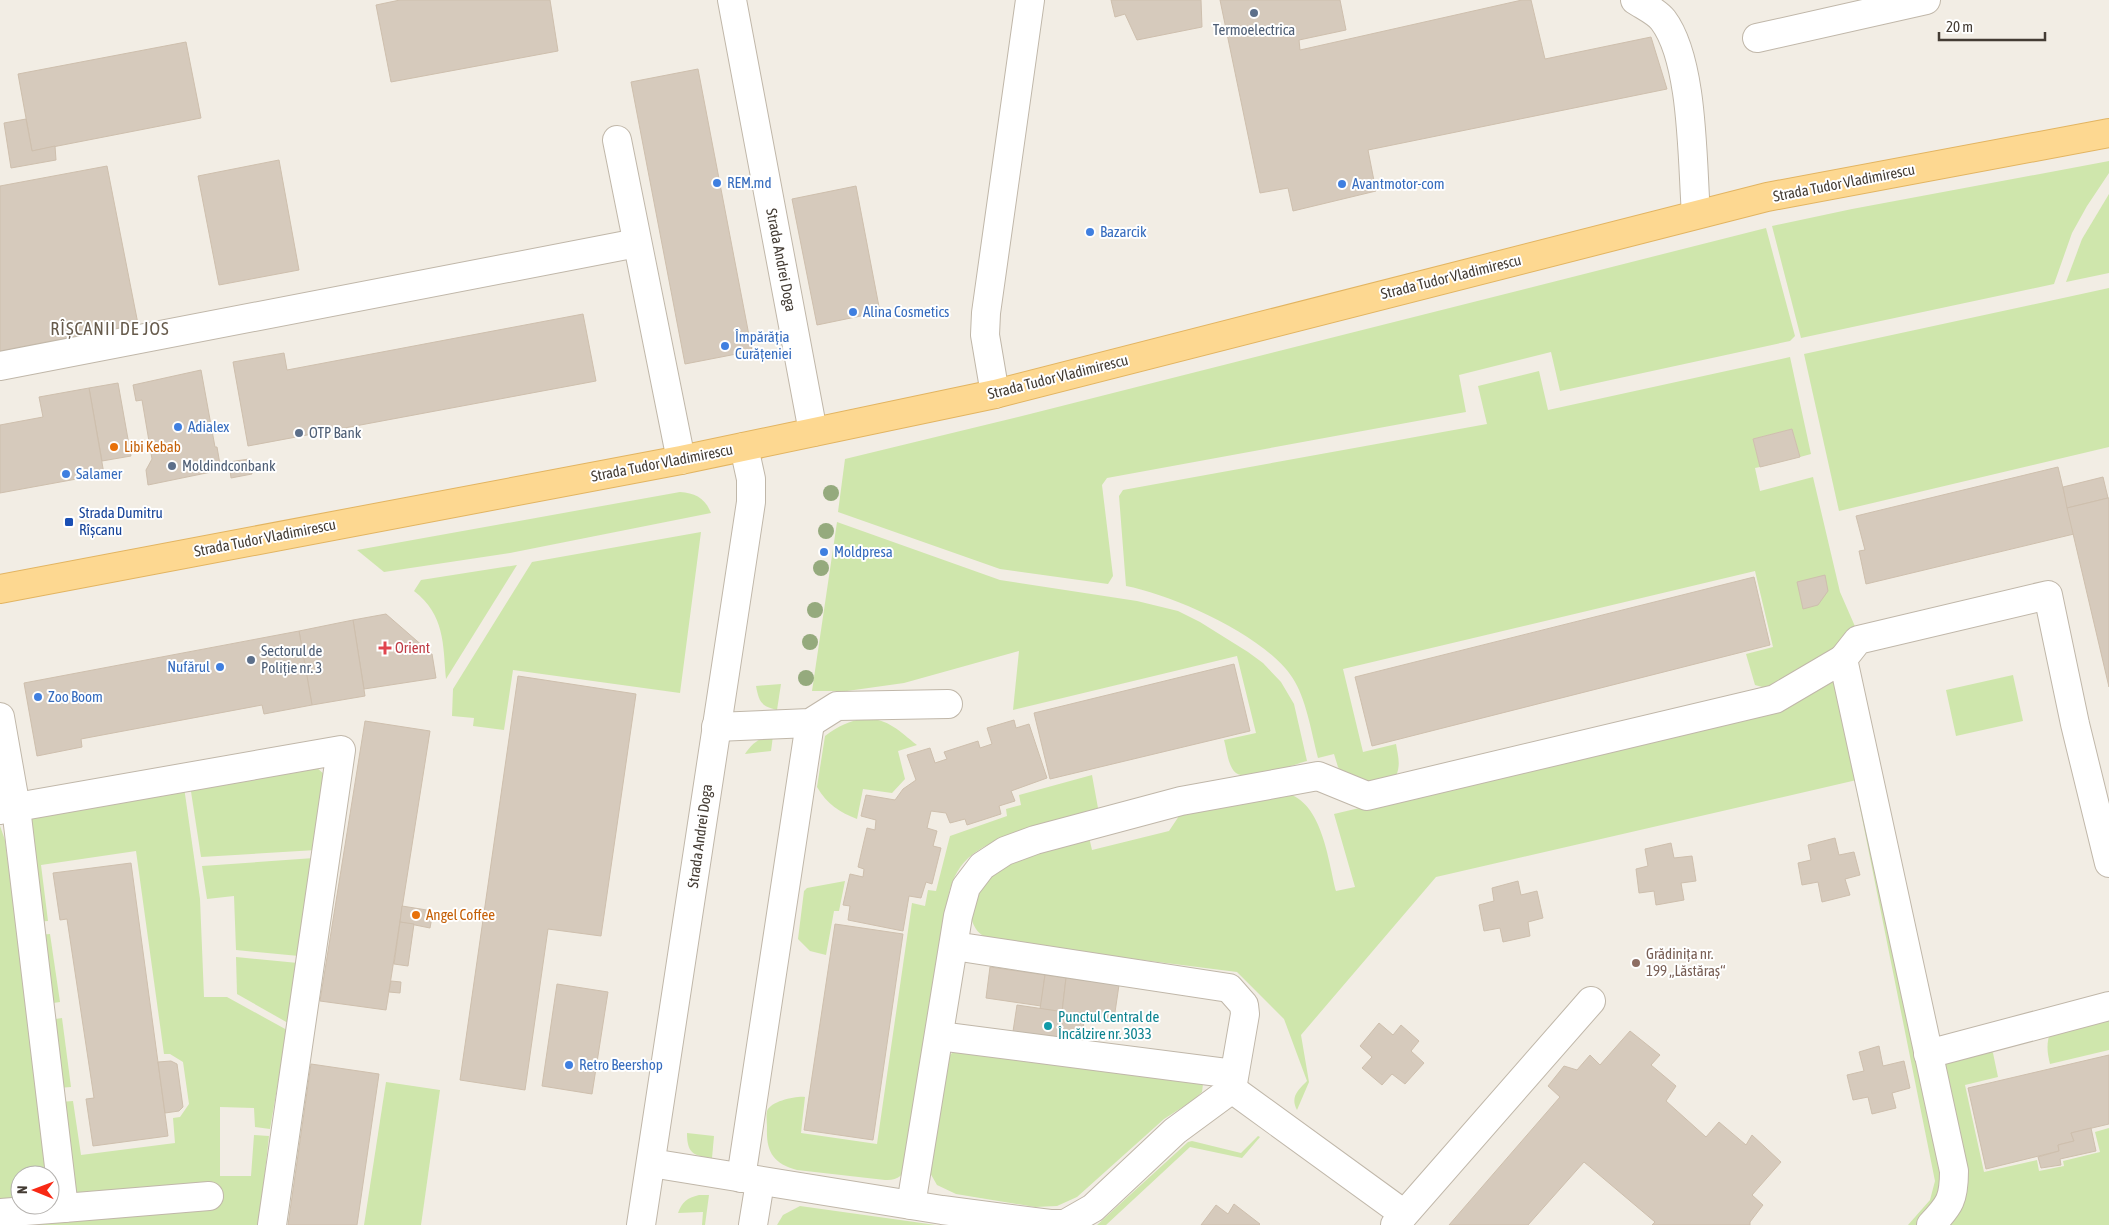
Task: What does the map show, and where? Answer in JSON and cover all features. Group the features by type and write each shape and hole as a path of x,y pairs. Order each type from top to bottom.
{"main road":[{"name":"Strada Tudor Vladimirescu","path":"0,588 681,460 995,394 1767,197 2109,133"}],"street":[{"name":"Strada Andrei Doga","path":"732,0 813,432"},
{"path":"995,394 986,335 986,314 1030,0"},
{"path":"1635,0 1662,18 1671,32 1681,56 1687,90 1696,214"},
{"path":"1757,38 1926,0"},
{"path":"616,140 681,460"},
{"path":"0,366 637,243"},
{"name":"Strada Andrei Doga","path":"641,1225 751,502 751,480 744,447"},
{"path":"911,1205 958,916 966,887 982,866 1005,851 1035,840 1181,801 1318,776 1367,796 1775,698 1843,659 1858,640 2048,595 2075,724 2109,863"},
{"path":"1843,659 1954,1171 1954,1193 1944,1212 1932,1225"},
{"path":"716,727 810,722 837,706 948,704"},
{"path":"0,716 8,809 64,1208"},
{"path":"753,1225 751,1180 810,722"},
{"path":"8,809 341,750 272,1225"},
{"path":"651,1163 911,1205 1050,1224 1064,1224 1093,1208 1233,1081 1246,1014 1244,1005 1229,988 954,946"},
{"path":"939,1036 1233,1081 1399,1220 1591,1001"},
{"path":"1928,1054 2109,1006"},
{"path":"0,1213 209,1196"}],"green space":[{"path":"2109,161 2109,173 2072,233 2054,284 1801,338 1772,226 1852,209"},
{"path":"2109,194 2109,273 2066,282 2082,239"},
{"path":"1766,228 1795,336 1790,341 1560,391 1551,352 1459,375 1466,412 1107,478 1102,485 1113,576 1108,584 1000,569 838,512 845,459"},
{"path":"2109,288 2109,447 1839,511 1804,354"},
{"path":"1790,357 1811,454 1800,457 1792,429 1753,439 1760,467 1755,468 1760,491 1813,477 1840,592 1857,631 1780,685 1766,688 1755,685 1746,654 1773,647 1755,571 1343,669 1363,752 1396,744 1399,764 1396,776 1368,783 1344,774 1338,767 1334,754 1318,758 1306,709 1299,690 1283,666 1265,650 1220,621 1194,609 1146,591 1126,586 1119,496 1123,490 1487,424 1478,386 1539,371 1548,410"},
{"path":"680,492 699,497 711,513 510,553 384,572 357,550"},
{"path":"837,522 1000,580 1137,601 1178,611 1200,622 1263,663 1281,682 1294,704 1307,761 1260,774 1242,775 1233,770 1229,763 1224,740 1256,733 1237,656 1013,710 1019,651 904,683 847,691 812,691"},
{"path":"701,532 680,693 513,670 504,730 473,726 474,718 452,716 453,689 532,562"},
{"path":"517,565 446,679 443,642 437,620 432,610 414,591 421,580"},
{"path":"1838,673 1861,779 1436,877 1301,1035 1309,1082 1297,1110 1294,1101 1296,1094 1307,1081 1284,1019 1237,972 1000,942 981,934 972,922 972,899 981,884 996,872 1014,862 1089,837 1092,850 1169,831 1181,813 1286,793 1298,798 1316,820 1326,848 1336,891 1355,887 1334,814 1726,721"},
{"path":"2013,675 2023,721 1956,736 1946,690"},
{"path":"781,684 777,710 764,705 758,696 756,686"},
{"path":"865,718 887,723 917,745 898,751 905,779 892,793 863,789 857,819 834,807 817,787 825,736 844,724"},
{"path":"773,736 771,751 745,754 757,741"},
{"path":"316,767 325,775 316,850 201,857 190,785"},
{"path":"1092,775 1098,808 990,844 978,850 959,869 948,898 908,1164 902,1174 896,1178 885,1180 797,1170 777,1160 770,1150 768,1143 767,1111 773,1104 796,1097 805,1097 801,1133 877,1144 912,903 925,906 928,890 936,891 950,836 1007,816 1006,809 1021,805 1019,795"},
{"path":"184,787 200,899 204,997 227,997 287,1030 270,1129 255,1127 254,1108 220,1107 220,1176 251,1176 254,1135 269,1136 259,1225 0,1225 26,1215 60,1215 60,1202 73,1197 60,1102 73,1101 81,1155 175,1143 173,1118 180,1117 189,1104 183,1062 170,1054 164,1054 136,851 41,865 48,921 35,922 29,816"},
{"path":"1864,791 1943,1176 1941,1199 1920,1225 1908,1225 1930,1200 1935,1181 1857,793"},
{"path":"0,826 5,840 48,1165 10,1165 10,1202 0,1202"},
{"path":"314,858 299,956 236,950 234,896 207,899 202,866"},
{"path":"845,881 839,911 834,911 826,955 810,951 798,939 804,891 807,888"},
{"path":"50,934 60,1002 46,1004 38,935"},
{"path":"236,957 298,963 288,1023 237,994"},
{"path":"2109,1016 2109,1050 2050,1064 2047,1047 2051,1031"},
{"path":"62,1018 71,1087 58,1088 49,1020"},
{"path":"1987,1046 1993,1053 1998,1077 1965,1085 1984,1172 2037,1160 2039,1171 2064,1166 2063,1161 2100,1152 2095,1132 2109,1128 2109,1225 1946,1225 1960,1209 1967,1194 1944,1068 1947,1060"},
{"path":"961,1050 1203,1084 1202,1092 1192,1101 1164,1119 1077,1197 1057,1206 1035,1207 956,1194 937,1185 929,1171 948,1057 953,1052"},
{"path":"386,1082 440,1090 421,1225 364,1225"},
{"path":"687,1133 714,1136 712,1158 700,1156 692,1152 688,1145"},
{"path":"1258,1136 1260,1137 1242,1158 1190,1147 1106,1225 1097,1225 1188,1142 1192,1141 1241,1153"},
{"path":"699,1195 709,1195 705,1225 702,1225 703,1212 678,1213 686,1201"},
{"path":"800,1206 936,1225 777,1225 783,1215"}],"building":[{"path":"400,0 550,0 558,51 391,82 376,5"},
{"path":"1111,0 1201,0 1202,27 1137,40 1125,14 1115,17"},
{"path":"1220,0 1340,0 1346,30 1299,40 1300,50 1522,0 1531,0 1545,59 1651,37 1667,89 1368,150 1376,191 1293,211 1288,188 1260,193"},
{"path":"186,42 201,118 32,151 18,74"},
{"path":"698,69 752,351 685,364 631,82"},
{"path":"26,119 32,151 55,146 56,160 11,168 4,123"},
{"path":"279,160 299,270 219,285 198,176"},
{"path":"107,166 138,324 0,351 0,186"},
{"path":"856,186 880,312 817,325 792,199"},
{"path":"583,314 596,381 248,446 233,362 284,353 287,370"},
{"path":"201,370 221,470 148,485 146,470 152,459 142,400 136,401 133,385"},
{"path":"118,383 131,456 102,461 89,388"},
{"path":"89,388 104,474 0,493 0,425 43,417 39,397"},
{"path":"1792,429 1800,457 1760,467 1753,439"},
{"path":"249,459 252,474 231,478 229,462"},
{"path":"2058,467 2074,534 1866,584 1859,551 1865,550 1856,516"},
{"path":"2103,477 2108,498 2067,508 2063,487"},
{"path":"2109,498 2109,687 2067,508"},
{"path":"1825,575 1828,591 1818,605 1803,609 1797,582"},
{"path":"1754,577 1770,645 1372,746 1355,677"},
{"path":"386,614 432,654 436,678 364,689 353,620"},
{"path":"353,620 365,696 312,705 299,631"},
{"path":"299,631 312,705 264,714 262,705 81,739 82,747 37,756 24,683"},
{"path":"1234,664 1250,731 1050,779 1034,713"},
{"path":"518,676 636,694 601,936 548,929 525,1090 460,1080"},
{"path":"1014,720 1016,728 1029,724 1047,778 1011,791 1015,801 999,806 1001,814 967,825 965,819 950,823 946,813 931,811 927,828 937,831 933,846 941,848 932,884 926,882 921,898 909,896 903,931 848,920 850,906 843,905 850,874 863,877 864,869 858,867 867,828 875,830 876,820 861,816 866,795 895,800 903,789 916,780 907,755 930,748 935,763 947,759 944,752 978,741 980,748 992,744 987,728"},
{"path":"365,721 430,731 386,1010 320,1001"},
{"path":"1835,838 1839,855 1854,852 1860,875 1845,879 1850,895 1822,902 1818,882 1802,885 1798,863 1811,860 1808,845"},
{"path":"1671,843 1674,858 1692,856 1696,881 1681,883 1684,900 1656,905 1654,891 1639,893 1636,869 1648,866 1645,849"},
{"path":"131,863 168,1136 93,1146 86,1099 94,1098 67,919 60,920 53,873"},
{"path":"1518,881 1521,895 1537,891 1543,918 1528,922 1530,936 1503,942 1500,928 1484,931 1479,905 1494,901 1492,888"},
{"path":"402,906 433,911 430,928 400,922"},
{"path":"400,922 414,924 408,966 394,964"},
{"path":"835,924 903,934 873,1140 804,1130"},
{"path":"990,967 1045,975 1041,1006 986,998"},
{"path":"1045,975 1066,978 1062,1012 1040,1009"},
{"path":"1066,978 1119,985 1114,1019 1062,1012"},
{"path":"391,981 401,982 400,993 389,992"},
{"path":"557,984 608,992 592,1094 542,1086"},
{"name":"Punctul Central de Încălzire nr. 3033","path":"1017,1005 1085,1015 1080,1047 1012,1038"},
{"path":"1379,1023 1393,1035 1401,1025 1419,1041 1411,1051 1424,1063 1405,1084 1392,1074 1382,1085 1362,1068 1372,1057 1360,1046"},
{"path":"1630,1031 1660,1055 1651,1065 1676,1086 1666,1101 1706,1137 1719,1122 1746,1145 1752,1135 1781,1162 1752,1195 1763,1205 1750,1222 1750,1225 1652,1225 1655,1222 1584,1162 1528,1225 1449,1225 1560,1097 1548,1086 1564,1066 1577,1070 1590,1055 1600,1065"},
{"path":"1879,1046 1883,1066 1904,1061 1910,1088 1892,1093 1896,1108 1872,1114 1868,1097 1853,1100 1847,1075 1864,1071 1859,1052"},
{"path":"2109,1055 2109,1124 2071,1133 2074,1141 2058,1145 2059,1151 1986,1169 1968,1088"},
{"path":"171,1061 177,1064 183,1107 179,1111 165,1113 158,1062"},
{"path":"311,1064 379,1074 357,1225 288,1225"},
{"path":"2091,1128 2096,1151 2060,1159 2061,1165 2041,1168 2038,1157 2059,1151 2058,1145 2074,1141 2071,1133"},
{"path":"1234,1204 1260,1224 1201,1225 1216,1205 1228,1214"}],"place":[{"name":"Termoelectrica","path":"1254,13"},
{"name":"REM.md","path":"717,183"},
{"name":"Avantmotor-com","path":"1342,184"},
{"name":"Bazarcik","path":"1090,232"},
{"name":"Alina Cosmetics","path":"853,312"},
{"name":"Împărăția Curățeniei","path":"725,346"},
{"name":"Adialex","path":"178,427"},
{"name":"OTP Bank","path":"299,433"},
{"name":"Libi Kebab","path":"114,447"},
{"name":"Moldindconbank","path":"172,466"},
{"name":"Salamer","path":"66,474"},
{"name":"Strada Dumitru Rîșcanu","path":"69,522"},
{"name":"Moldpresa","path":"824,552"},
{"name":"Orient","path":"385,648"},
{"name":"Sectorul de Poliție nr. 3","path":"251,660"},
{"name":"Nufărul","path":"220,667"},
{"name":"Zoo Boom","path":"38,697"},
{"name":"Angel Coffee","path":"416,915"},
{"name":"Grădinița nr. 199 „Lăstăraș“","path":"1636,963"},
{"name":"Punctul Central de Încălzire nr. 3033","path":"1048,1026"},
{"name":"Retro Beershop","path":"569,1065"}],"district":[{"name":"RÎȘCANII DE JOS","path":"110,329"}]}
